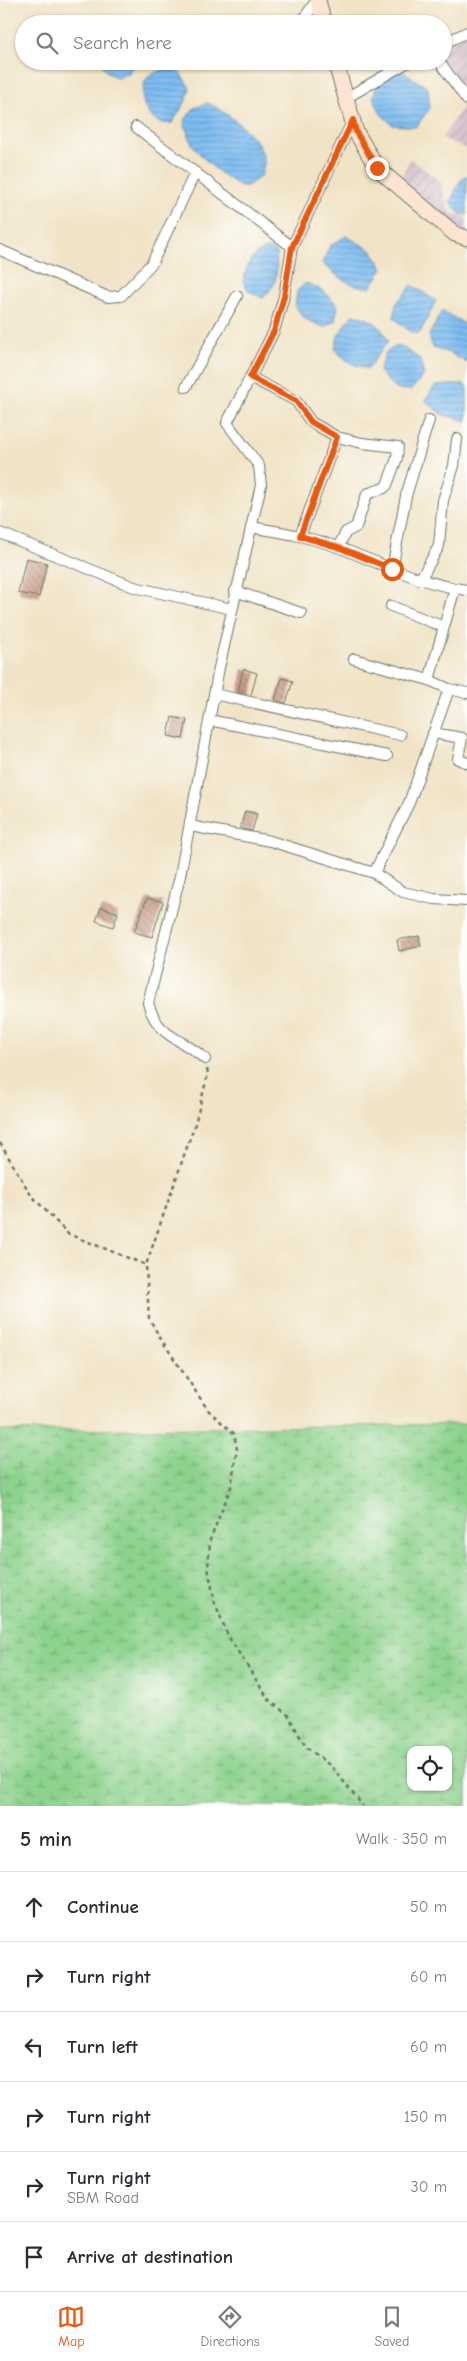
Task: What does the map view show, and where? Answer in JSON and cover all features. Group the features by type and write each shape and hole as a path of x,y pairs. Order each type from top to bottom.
{"street":[{"path":"307,15 318,0"},
{"path":"318,0 322,15"},
{"path":"452,40 467,32"},
{"path":"338,70 356,132 377,168 455,234 467,238"},
{"path":"346,98 394,70"},
{"path":"445,70 467,100"},
{"path":"205,1058 195,1050 168,1035 153,1019 148,1003 180,876 235,591 261,486 259,466 227,423 274,331 284,296 292,247 353,120"},
{"path":"136,127 292,247"},
{"path":"0,250 108,297 121,296 152,263 195,173"},
{"path":"186,387 238,296"},
{"path":"250,377 296,401 311,422 337,437 362,443 397,446 399,450 387,485 384,488 367,494 356,527 346,532 338,547"},
{"path":"392,569 406,496 429,420"},
{"path":"300,536 337,437"},
{"path":"420,580 439,546 443,500 454,466 457,439"},
{"path":"251,527 300,536 338,547 420,580 467,590"},
{"path":"0,533 134,587 232,609"},
{"path":"429,680 455,588"},
{"path":"235,591 301,612"},
{"path":"391,606 444,627"},
{"path":"354,659 467,693"},
{"path":"374,872 409,803 449,689"},
{"path":"214,694 400,735"},
{"path":"209,720 387,756"},
{"path":"433,732 462,738 458,759 467,764"},
{"path":"190,826 270,841 374,872 403,892 434,899 467,901"}],"path":[{"path":"205,1058 208,1074 195,1124 146,1265 149,1318 158,1336 208,1410 234,1434 237,1449 231,1488 210,1540 208,1568 215,1603 224,1628 269,1700 288,1715 306,1747 332,1768 363,1806"},
{"path":"0,1143 31,1195 68,1234 146,1265"}],"shaded area":[{"path":"467,33 467,95 450,70 452,70 452,42"},
{"path":"467,101 467,149 442,138"},
{"path":"410,159 440,181 450,213 467,218 467,236 400,180"}],"green space":[{"path":"467,1424 467,1806 0,1806 0,1431"}],"water":[{"path":"106,70 130,70 129,73 118,78"},
{"path":"161,70 172,70 180,73 190,88 186,101 172,123 163,123 155,120 145,108 143,100 144,84 152,74"},
{"path":"402,71 428,88 430,108 416,127 392,125 381,114 373,97 379,80"},
{"path":"208,103 234,119 250,134 262,151 264,166 261,176 246,187 239,185 214,168 199,153 190,140 184,121 194,108"},
{"path":"467,175 467,215 460,214 450,202 460,181"},
{"path":"346,236 371,250 383,268 370,288 344,280 322,263 330,246"},
{"path":"270,248 276,253 276,277 272,287 263,298 249,291 243,282 246,270 254,256"},
{"path":"306,283 324,291 338,306 335,321 324,327 305,319 295,306 297,291"},
{"path":"412,285 436,301 420,333 412,333 394,318 396,304"},
{"path":"442,311 467,325 467,363 450,353 433,348 429,335"},
{"path":"352,315 374,322 382,330 388,341 368,369 350,363 335,350 338,336"},
{"path":"399,345 420,359 424,375 411,390 395,389 379,371 386,352"},
{"path":"463,384 467,387 467,421 441,414 425,400 435,386"}],"building":[{"path":"26,558 47,563 39,597 18,593"},
{"path":"243,669 257,673 251,695 238,692"},
{"path":"282,678 293,681 286,703 275,700"},
{"path":"172,717 187,720 183,739 168,736"},
{"path":"245,811 257,814 252,831 240,828"},
{"path":"147,898 163,902 152,937 134,932"},
{"path":"101,907 118,913 113,927 96,921"},
{"path":"419,936 421,946 399,951 397,940"}],"route":[{"path":"377,168 356,132 353,120 292,247 284,296 274,331 250,377 296,401 311,422 321,430 337,437 300,536 338,547 392,569"}]}
